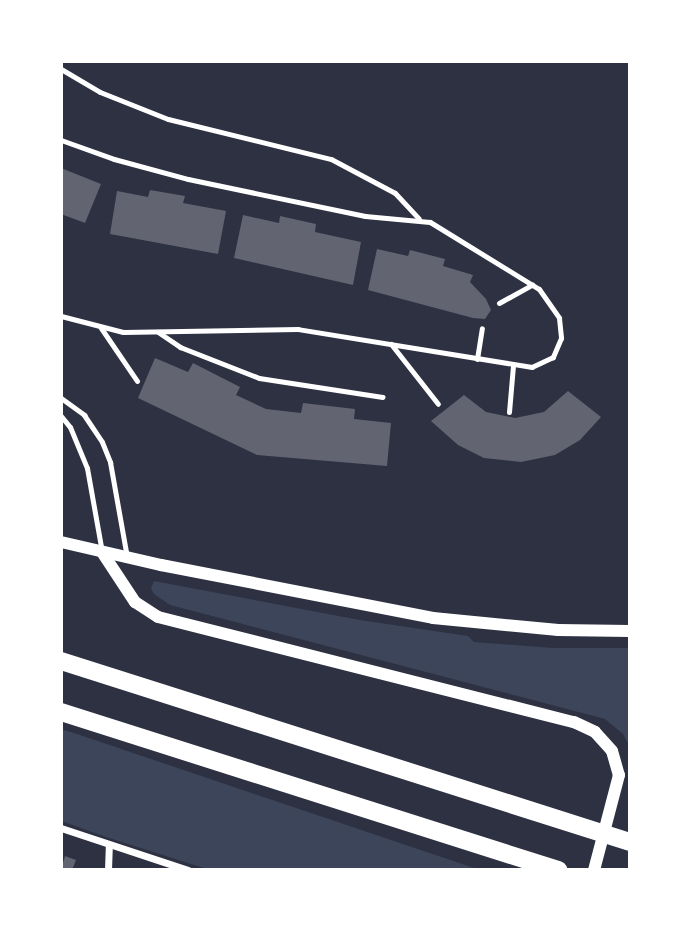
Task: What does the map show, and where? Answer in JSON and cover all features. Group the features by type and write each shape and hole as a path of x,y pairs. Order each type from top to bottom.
{"highway":[{"path":"61,661 630,842"},
{"path":"61,712 554,869"}],"street":[{"path":"61,542 433,618 558,631 630,631"},
{"path":"102,552 120,582 140,607 158,617 574,722 595,732 612,751 619,775 594,870"},
{"path":"120,582 127,557"},
{"path":"61,828 188,870"},
{"path":"108,870 109,845"}],"lane":[{"path":"61,69 100,92 168,119 331,159 395,193 419,219 467,243 547,297 559,318 559,346 553,357 541,365 513,365 298,329 158,332 100,328 61,316"},
{"path":"61,140 114,159 188,179 375,218 419,219"},
{"path":"499,303 532,285"},
{"path":"100,328 137,380"},
{"path":"477,359 482,328"},
{"path":"158,332 180,347 259,378 383,397"},
{"path":"391,344 438,404"},
{"path":"509,412 513,365"},
{"path":"61,398 84,415 103,442 110,462 127,557"},
{"path":"61,416 70,426 88,468 102,552"}],"shaded area":[{"path":"154,581 360,620 468,636 474,642 553,648 630,648 630,747 623,734 605,719 170,605 154,594 151,588"},
{"path":"61,729 480,870 210,870 106,837 61,821"}],"building":[{"path":"61,168 101,184 85,223 61,214"},
{"path":"150,190 185,196 183,203 226,211 218,254 110,234 117,191 148,197"},
{"path":"243,215 279,223 280,216 316,224 315,232 361,242 353,285 234,258"},
{"path":"377,249 408,256 410,250 445,259 443,266 473,275 470,282 486,299 491,310 485,319 473,318 368,290"},
{"path":"155,358 188,372 193,363 240,387 236,395 266,409 301,413 303,403 355,409 354,419 391,423 387,466 257,455 138,398"},
{"path":"568,391 601,417 580,440 555,455 521,462 484,458 458,445 431,421 464,395 486,412 515,418 544,412"},
{"path":"65,856 76,860 72,870 61,870"}]}
